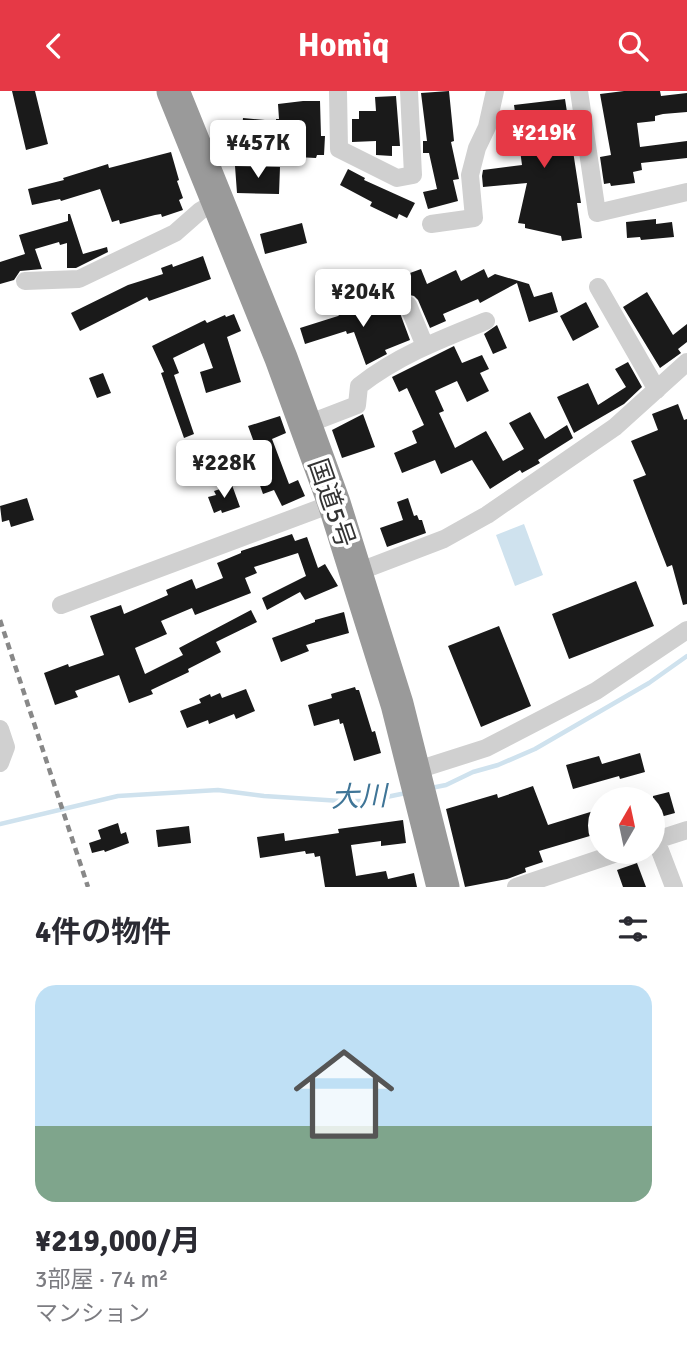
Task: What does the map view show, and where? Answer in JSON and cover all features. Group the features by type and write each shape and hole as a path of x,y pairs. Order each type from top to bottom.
{"highway":[{"name":"国道5号","path":"173,91 281,358 334,503 397,704 443,887"}],"street":[{"path":"338,91 339,149 397,178 413,175 408,91"},
{"path":"431,224 474,218 470,175 477,148 487,127 495,91"},
{"path":"579,91 597,213 687,192"},
{"path":"25,281 79,279 175,233 200,211 217,201"},
{"path":"598,287 657,390"},
{"path":"408,305 425,346"},
{"path":"305,425 357,405 359,386 380,370 425,346 486,321"},
{"path":"355,573 444,538 487,515 615,427 687,362"},
{"path":"61,605 334,503"},
{"path":"418,783 596,691 687,630"},
{"path":"0,729 6,747 0,763"},
{"path":"665,837 687,830"},
{"path":"516,887 588,863"},
{"path":"664,865 674,887"}],"water":[{"path":"524,524 543,575 515,586 496,535"}],"building":[{"path":"12,91 35,91 48,144 26,150"},
{"path":"449,91 454,141 451,142 459,179 453,180 458,201 428,209 423,192 437,189 429,153 423,153 423,141 427,141 421,93"},
{"path":"660,91 661,96 687,93 687,112 663,114 655,116 655,121 637,123 640,147 687,141 687,158 641,163 642,170 633,172 635,183 611,186 610,183 604,184 600,157 611,155 600,94"},
{"path":"396,96 400,146 392,146 392,156 376,155 376,141 352,142 352,119 359,119 359,111 376,111 375,97"},
{"path":"565,99 581,203 577,203 582,238 562,241 561,236 525,228 525,224 518,223 527,183 483,187 482,176 483,170 522,165 514,105"},
{"path":"320,101 321,136 325,136 324,155 317,155 316,158 277,156 278,144 245,141 245,137 241,137 243,118 276,121 279,119 278,104"},
{"path":"171,152 183,198 179,200 183,210 162,217 161,214 120,224 119,220 112,222 100,189 61,201 60,199 32,205 28,189 64,180 63,178 108,164 109,168"},
{"path":"235,166 280,167 279,194 237,193"},
{"path":"348,169 365,178 364,180 415,203 407,218 399,214 397,219 370,206 372,202 340,185"},
{"path":"68,214 83,254 107,247 108,252 76,268 67,268 67,243 60,245 59,242 35,249 42,269 20,271 14,280 0,284 0,262 25,254 19,235 68,221"},
{"path":"656,219 656,224 672,222 674,237 641,240 640,237 627,238 626,222"},
{"path":"302,223 307,243 265,254 260,234"},
{"path":"203,256 211,279 149,301 147,297 80,331 71,313 128,285 163,274 161,268 172,264 173,267"},
{"path":"421,269 427,284 456,270 461,281 484,269 488,278 495,274 529,284 534,297 552,292 558,312 529,322 517,283 480,303 478,299 443,314 446,321 430,328 418,300 405,294 399,277"},
{"path":"647,292 673,335 687,324 687,342 678,349 681,353 660,368 623,307"},
{"path":"369,299 374,314 397,305 410,340 385,350 387,354 366,365 354,332 347,334 346,331 305,344 300,328 338,316 343,312 341,308"},
{"path":"586,302 599,327 573,341 560,316"},
{"path":"234,314 241,331 227,337 241,382 206,393 200,372 213,368 204,343 173,358 179,373 174,375 194,434 184,438 161,373 164,372 152,346 205,320 207,323"},
{"path":"497,325 507,348 493,354 484,334"},
{"path":"454,346 462,363 482,355 489,369 480,373 489,391 467,402 457,381 435,391 444,411 439,413 455,448 486,431 503,461 524,449 509,423 530,412 545,439 567,425 573,438 538,460 540,463 522,473 520,470 490,489 472,460 441,474 435,460 402,473 394,453 417,443 412,431 424,425 407,388 399,392 392,377"},
{"path":"628,362 642,387 624,404 574,433 557,397 588,383 598,405 626,387 615,369"},
{"path":"103,373 111,393 97,398 89,378"},
{"path":"678,404 684,420 687,419 687,604 683,605 672,565 667,567 633,480 646,475 631,441 658,430 652,414"},
{"path":"363,414 375,447 342,458 332,430"},
{"path":"280,416 286,433 272,439 289,484 298,480 305,496 282,506 274,490 263,494 257,477 237,485 230,467 259,456 248,426"},
{"path":"232,485 240,507 214,513 208,497 216,495 214,491"},
{"path":"27,498 34,520 11,527 9,520 2,522 0,506"},
{"path":"408,498 414,516 417,515 419,520 422,520 426,533 387,547 380,528 403,520 397,502"},
{"path":"292,534 295,541 307,537 318,568 325,564 338,586 305,600 300,592 267,610 262,598 306,576 298,553 254,567 257,573 245,578 251,593 195,615 192,608 161,621 167,634 135,648 145,674 183,655 179,648 251,610 257,622 216,642 221,652 188,669 189,672 151,690 153,694 129,703 119,675 75,691 78,697 55,705 44,673 104,655 90,616 121,605 124,614 168,595 166,590 192,579 196,589 223,578 217,563 241,551"},
{"path":"636,581 654,626 569,659 552,614"},
{"path":"344,612 349,633 306,645 309,651 281,662 272,638 315,620"},
{"path":"499,626 531,706 481,727 448,646"},
{"path":"355,687 359,690 381,753 354,761 343,723 340,724 339,719 314,726 308,705"},
{"path":"246,689 255,711 236,719 234,714 209,724 208,720 187,728 180,711 201,703 199,699 210,694 211,697 220,693 222,698"},
{"path":"640,753 645,772 573,789 566,765 599,756 602,764"},
{"path":"533,786 548,825 588,813 588,837 539,851 543,862 525,868 526,872 507,879 465,887 446,809 497,794 498,798"},
{"path":"669,792 675,813 665,816 665,793"},
{"path":"403,820 406,843 381,846 381,841 351,845 356,876 386,871 388,879 414,873 417,887 325,887 320,856 315,857 314,853 306,854 305,851 260,858 257,837 284,833 285,841 339,833 338,829"},
{"path":"118,823 121,834 126,832 129,843 105,852 92,853 89,843 101,839 98,830"},
{"path":"189,826 191,843 158,847 156,830"},
{"path":"638,865 646,887 623,887 617,870"}],"waterway":[{"name":"大川","path":"431,788 446,785 535,749 649,683 687,656"},
{"name":"大川","path":"0,824 118,796 218,790 264,796 367,801 406,793"}],"railway":[{"path":"0,620 88,887"}]}
